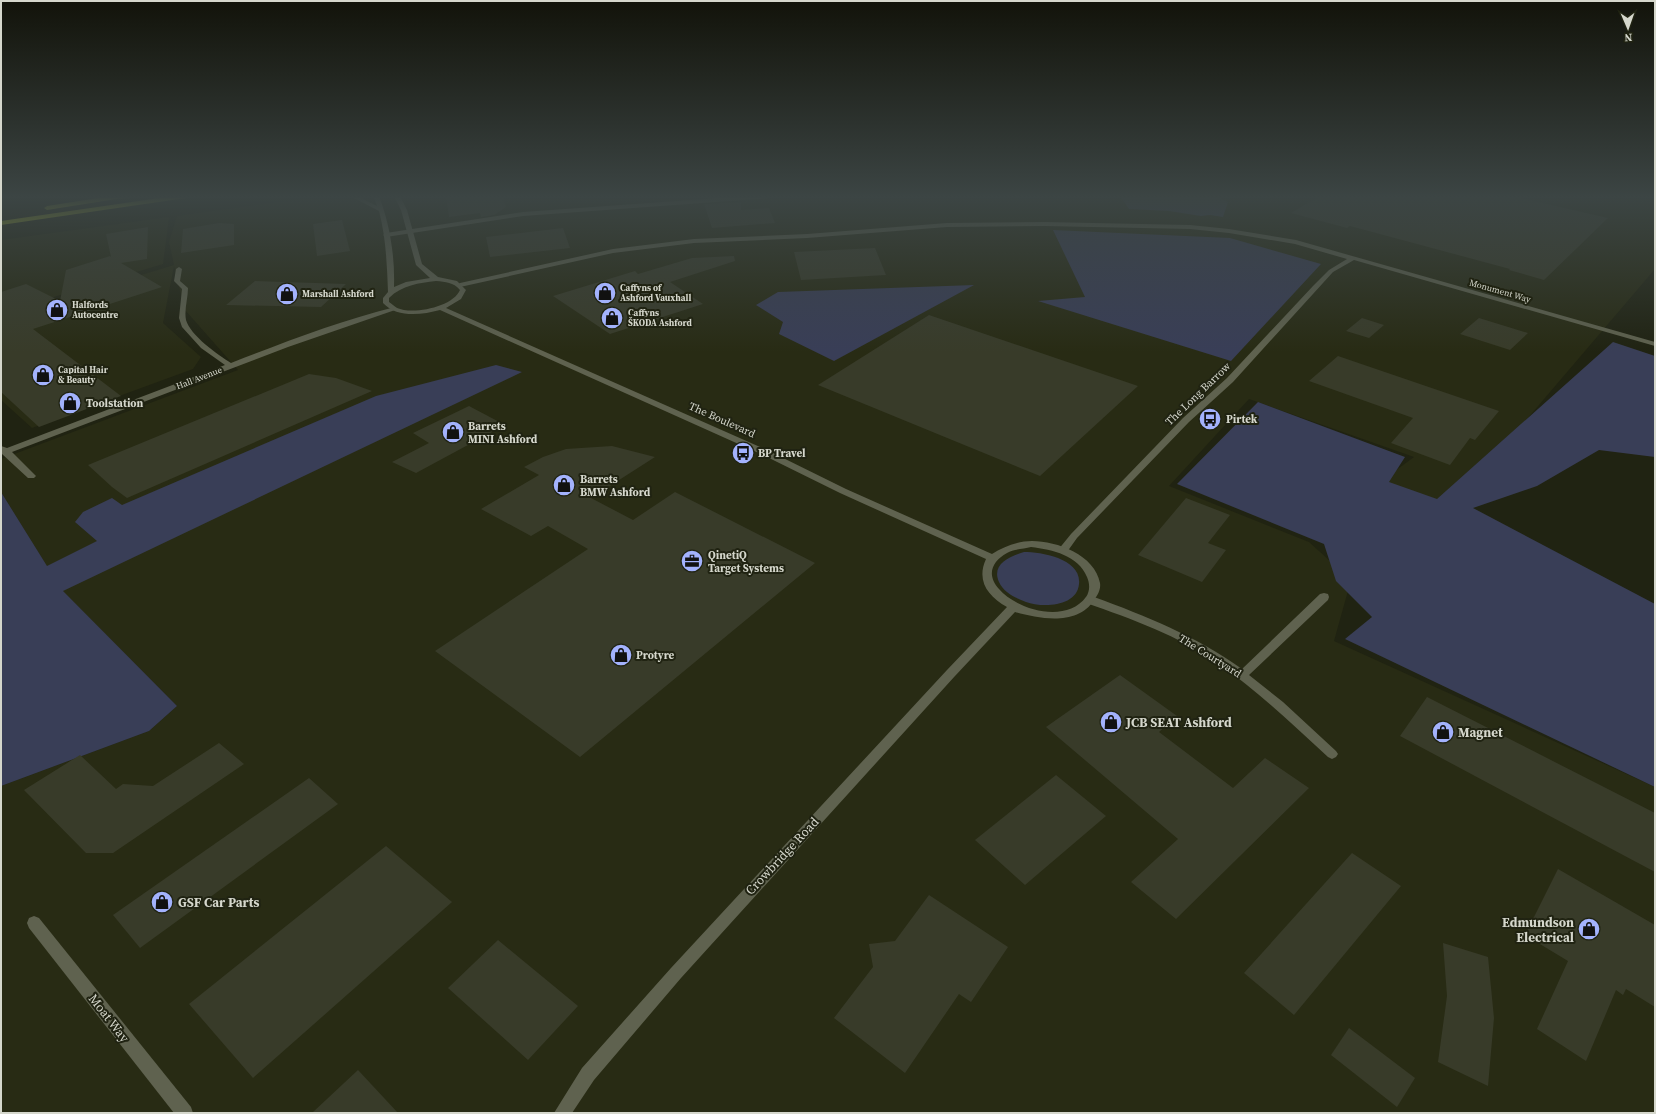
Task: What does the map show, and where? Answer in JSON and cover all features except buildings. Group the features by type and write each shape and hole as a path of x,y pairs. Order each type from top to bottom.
{"street":[{"path":"388,248 392,269 391,292"},
{"path":"414,248 419,265 436,279"},
{"name":"Monument Way","path":"460,285 590,256 639,248"},
{"name":"Monument Way","path":"1315,248 1655,344"},
{"name":"The Long Barrow","path":"1063,550 1074,536 1186,420 1230,380 1315,287 1331,271 1353,258"},
{"path":"179,269 177,281 185,288 183,320 194,336 224,362 231,366"},
{"path":"436,279 448,280 460,285 463,290 460,297 453,303 441,308 413,312 394,309 386,303 386,298 391,292 411,283 436,279"},
{"name":"The Boulevard","path":"441,308 766,453 843,491 992,558"},
{"name":"Hall Avenue","path":"31,476 3,450 285,345 394,309"},
{"path":"1031,544 1063,550 1077,558 1088,567 1094,578 1095,590 1090,600 1082,607 1071,612 1057,615 1027,613 1014,608 1000,599 990,589 986,578 987,567 992,558 1002,550 1031,544"},
{"path":"1242,675 1324,597"},
{"name":"The Courtyard","path":"1090,600 1175,634 1221,660 1242,675 1332,754"},
{"name":"Crowbridge Road","path":"562,1113 588,1074 676,973 951,673 1014,608"},
{"name":"Moat Way","path":"34,923 185,1113"}],"shaded area":[{"path":"1,248 165,248 163,264 1,313"},
{"path":"170,248 1655,248 1655,269 1451,508 1380,482 1414,457 1249,399 1169,486 1309,542 1351,580 1334,641 1655,787 1655,1113 1,1113 1,786 149,731 177,706 62,591 1,492 1,459 238,370 185,310 174,266 163,323 201,357 193,369 32,428 1,400 1,318 174,265"},
{"path":"1062,248 1265,248 1321,264 1231,361 1038,301 1085,297"},
{"path":"974,285 834,361 779,334 783,322 756,305 778,292"},
{"path":"1613,342 1655,356 1655,457 1599,450 1537,486 1473,508 1655,604 1655,787 1345,639 1372,617 1336,581 1324,544 1177,484 1258,402 1405,457 1389,482 1437,499"},
{"path":"496,365 522,372 63,591 177,706 149,731 1,786 1,492 47,566 97,541 75,522 83,512 112,498 122,505 376,396"},
{"path":"1024,552 1041,553 1068,563 1074,568 1078,575 1079,584 1077,592 1066,601 1049,605 1033,604 1011,595 1001,586 997,576 998,570 1003,562"}],"place":[{"name":"Caffyns of Ashford Vauxhall","path":"605,293"},
{"name":"Marshall Ashford","path":"287,294"},
{"name":"Halfords Autocentre","path":"57,310"},
{"name":"Caffyns ŠKODA Ashford","path":"612,318"},
{"name":"Capital Hair & Beauty","path":"43,375"},
{"name":"Toolstation","path":"70,403"},
{"name":"Pirtek","path":"1210,419"},
{"name":"Barrets MINI Ashford","path":"453,432"},
{"name":"BP Travel","path":"743,453"},
{"name":"Barrets BMW Ashford","path":"564,485"},
{"name":"QinetiQ Target Systems","path":"692,561"},
{"name":"Protyre","path":"621,655"},
{"name":"JCB SEAT Ashford","path":"1111,722"},
{"name":"Magnet","path":"1443,732"},
{"name":"GSF Car Parts","path":"162,902"},
{"name":"Edmundson Electrical","path":"1589,929"}]}
